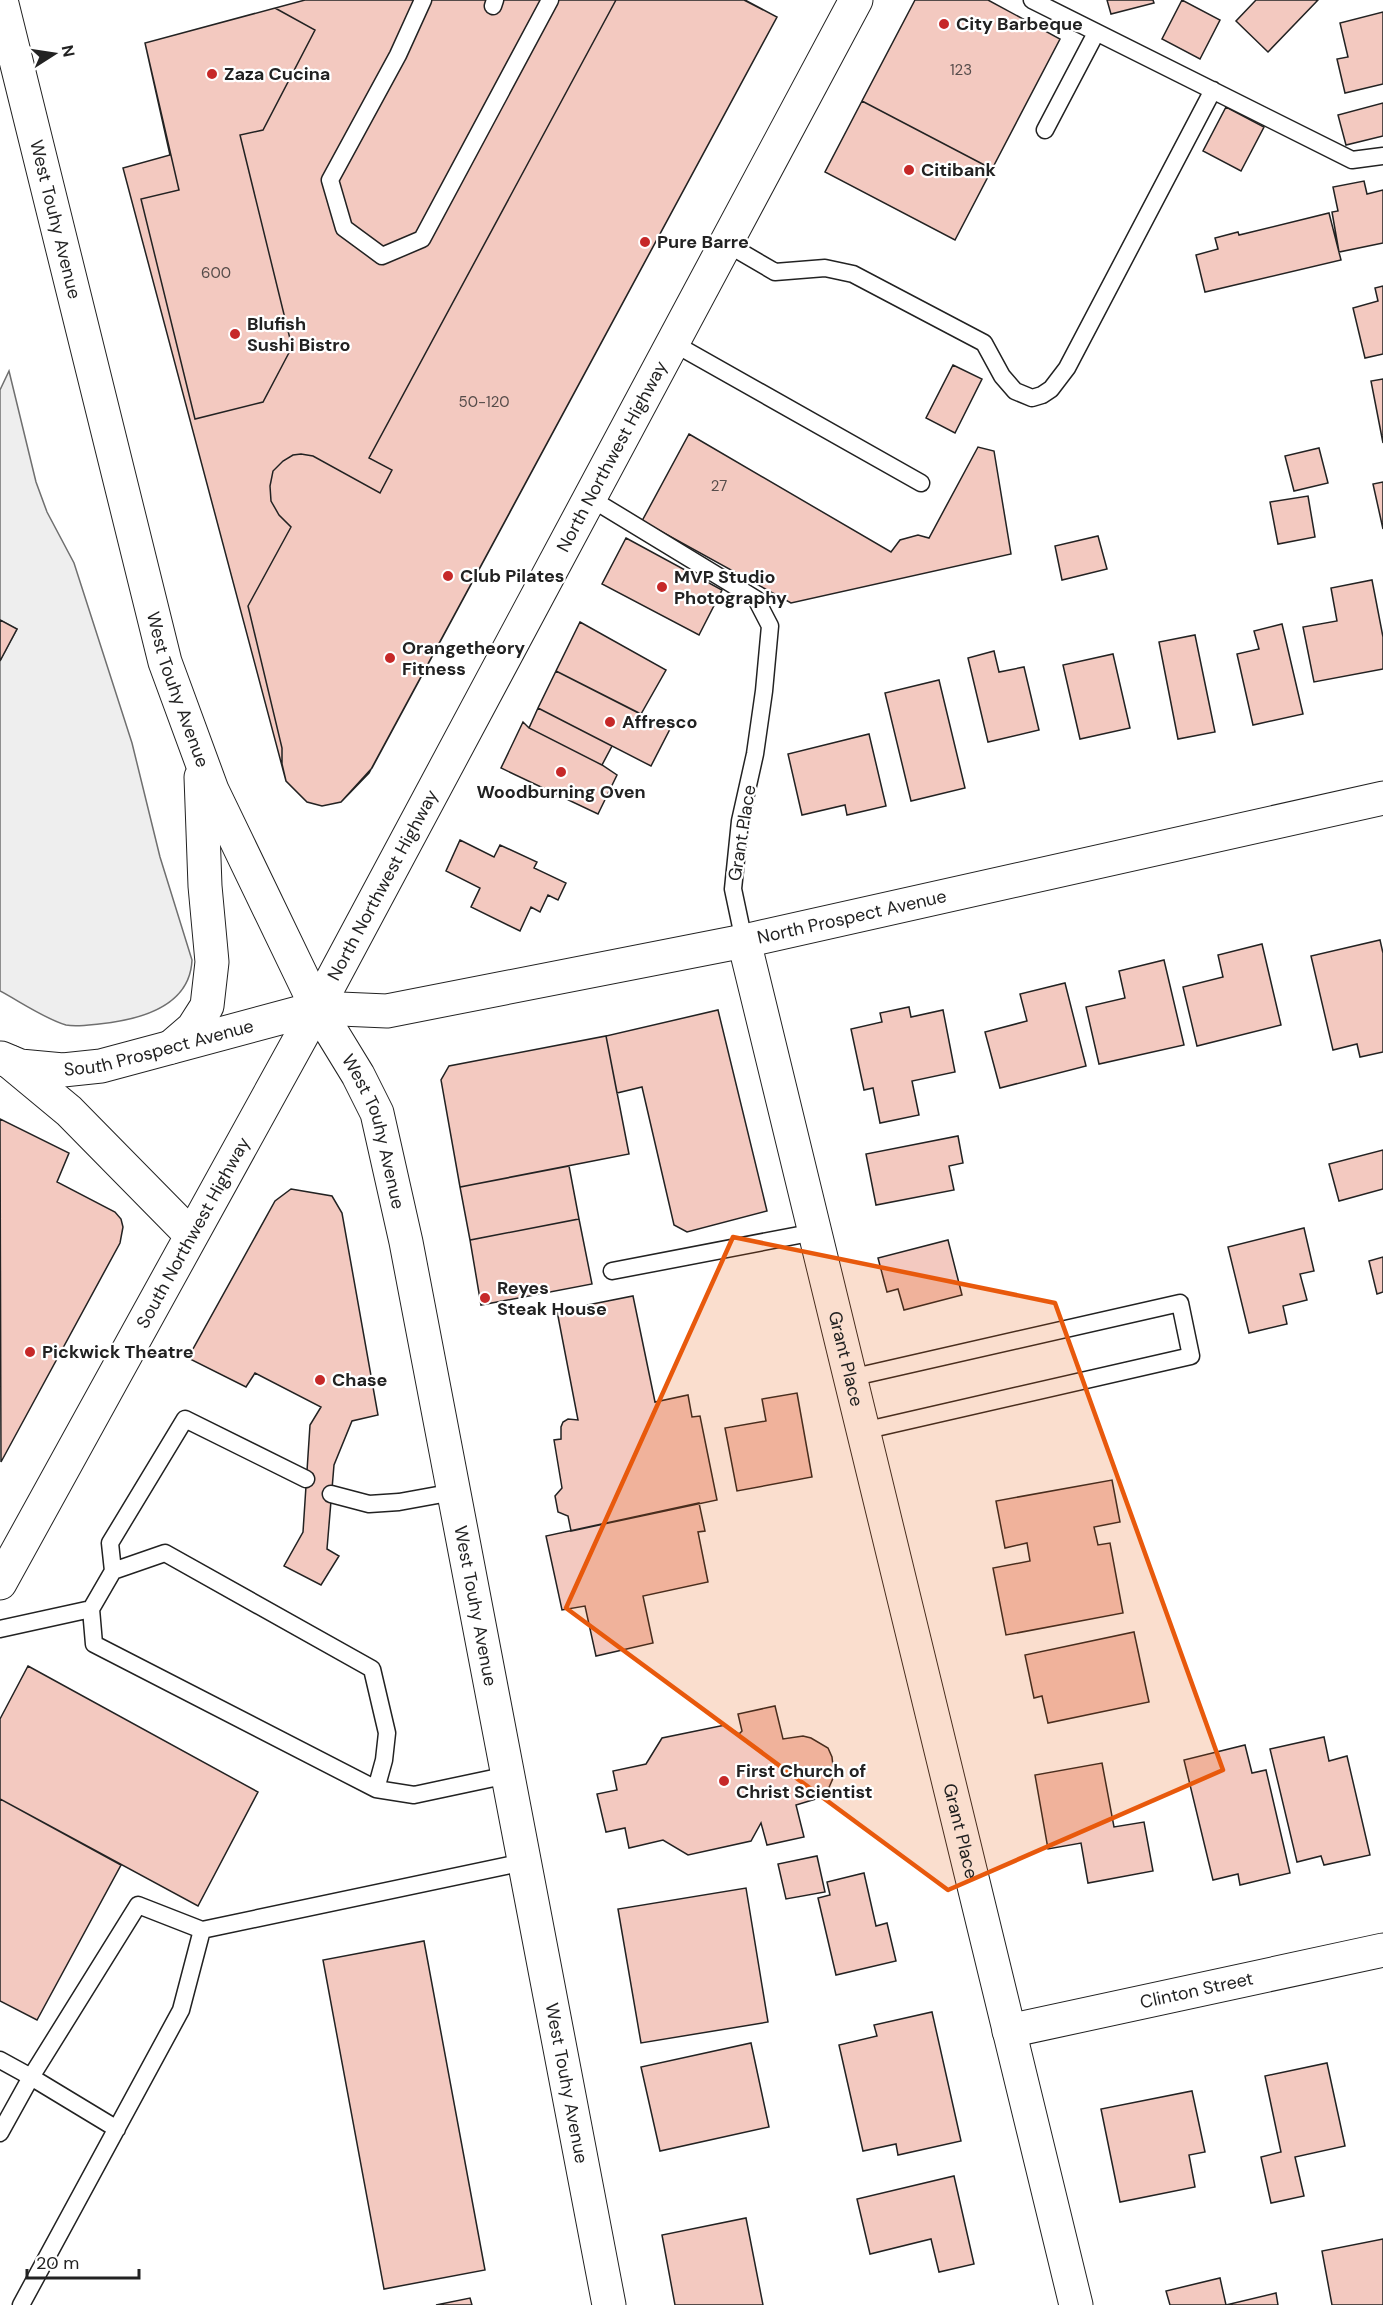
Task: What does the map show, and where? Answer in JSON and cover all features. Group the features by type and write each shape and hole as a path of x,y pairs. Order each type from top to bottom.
{"main road":[{"name":"West Touhy Avenue","path":"1,0 165,662 212,790 316,1008 358,1075 376,1113 406,1242 609,2305"},
{"name":"North Northwest Highway","path":"316,1008 856,0"},
{"path":"171,1047 193,1028 207,1006 212,962 205,886 200,758"},
{"name":"North Prospect Avenue","path":"316,1008 387,1011 744,941 1383,798"},
{"name":"Grant Place","path":"744,941 1076,2305"},
{"name":"South Prospect Avenue","path":"5,1060 20,1066 63,1070 101,1066 316,1008"},
{"name":"South Northwest Highway","path":"0,1582 9,1545 191,1235 316,1008"},
{"path":"5,1060 69,1111 191,1235"},
{"name":"Clinton Street","path":"1009,2031 1383,1950"}],"lane":[{"path":"423,0 398,55 330,180 344,228 382,256 422,239 550,0"},
{"path":"1032,0 1352,160 1383,156"},
{"path":"1045,130 1096,33"},
{"path":"727,244 775,272 825,268 853,274 984,344 1002,376 1015,392 1032,398 1042,395 1067,368 1213,90"},
{"path":"673,343 921,483"},
{"name":"Grant Place","path":"590,498 756,599 770,626 757,744 740,821 733,889 744,941"},
{"path":"612,1271 815,1232"},
{"path":"850,1378 1180,1303 1191,1356 863,1431"},
{"path":"306,1479 185,1419 111,1543 112,1571 91,1609 94,1644 376,1789 414,1794 508,1775"},
{"path":"331,1494 369,1504 399,1502 454,1492"},
{"path":"112,1571 165,1553 372,1669 387,1733 384,1760 376,1789"},
{"path":"0,1629 91,1609"},
{"path":"0,2133 31,2078 138,1905 202,1930 524,1862"},
{"path":"21,2305 181,2010 202,1930"},
{"path":"0,2060 117,2129"}],"highlighted area":[{"path":"733,1237 1055,1303 1223,1770 948,1890 566,1608"}],"shaded area":[{"path":"9,371 36,482 47,512 74,563 132,743 160,857 192,960 189,976 182,990 172,1000 145,1015 114,1022 82,1026 66,1025 0,991 0,661 17,629 0,620 0,390"}],"building":[{"path":"305,0 744,0 777,17 372,768 341,802 322,806 307,802 286,781 123,168 170,155 145,43"},
{"path":"616,0 745,0 777,17 369,773 341,802 322,806 307,802 286,781 282,764 282,748 248,606 291,527 279,515 271,501 270,486 273,471 293,455 313,456 380,493 392,470 369,458"},
{"path":"915,0 988,0 1060,39 992,169 862,101"},
{"path":"1107,0 1153,0 1154,3 1111,14"},
{"path":"1182,0 1220,20 1200,59 1162,39"},
{"path":"1256,0 1318,0 1268,52 1236,21"},
{"path":"275,8 315,30 263,130 240,135 292,347 263,402 195,419 141,199 179,190 145,43"},
{"path":"1383,12 1383,84 1345,93 1337,59 1348,57 1340,23"},
{"name":"Citibank","path":"862,101 992,169 955,240 825,172"},
{"path":"1383,103 1383,136 1346,145 1338,115"},
{"path":"1226,107 1264,127 1241,171 1203,151"},
{"path":"1364,181 1367,194 1383,190 1383,243 1339,252 1332,212 1338,211 1333,187"},
{"path":"1329,213 1341,260 1205,292 1196,255 1218,249 1215,238 1238,232 1239,235"},
{"path":"1383,286 1383,354 1365,358 1353,308 1378,301 1375,288"},
{"path":"953,365 982,379 955,433 926,418"},
{"path":"1383,379 1383,443 1371,381"},
{"path":"689,434 891,552 900,540 918,535 929,538 978,447 994,451 1011,554 791,603 642,521"},
{"path":"1319,448 1328,483 1294,491 1285,456"},
{"path":"1383,482 1383,529 1373,484"},
{"path":"1308,496 1315,537 1278,544 1270,502"},
{"path":"1098,536 1107,569 1062,580 1055,546"},
{"name":"MVP Studio Photography","path":"626,538 722,590 699,635 602,584"},
{"path":"1372,580 1383,637 1383,669 1314,682 1303,627 1337,621 1331,588"},
{"path":"0,620 17,629 0,661"},
{"path":"580,622 666,670 641,714 556,671"},
{"path":"1282,624 1303,714 1253,725 1237,654 1259,649 1254,631"},
{"path":"1195,635 1215,732 1178,739 1159,642"},
{"path":"994,651 999,672 1024,667 1039,730 988,742 968,658"},
{"path":"1113,654 1130,728 1080,739 1063,665"},
{"name":"Affresco","path":"556,671 670,729 651,766 538,708"},
{"path":"939,680 965,788 911,801 885,693"},
{"name":"Affresco","path":"538,708 612,746 602,765 529,728"},
{"name":"Woodburning Oven","path":"523,722 529,728 617,775 598,814 501,768"},
{"path":"869,734 886,806 847,815 845,805 802,815 788,754"},
{"path":"460,840 494,857 500,845 537,862 534,868 566,883 558,900 548,895 540,912 531,907 520,931 471,907 480,888 446,871"},
{"path":"1380,940 1383,953 1383,1052 1360,1057 1357,1044 1333,1050 1311,956"},
{"path":"1262,944 1281,1025 1197,1046 1183,987 1223,977 1218,955"},
{"path":"1164,960 1184,1045 1099,1064 1086,1007 1125,998 1119,971"},
{"path":"1065,983 1086,1066 1000,1088 985,1032 1027,1021 1020,994"},
{"path":"909,1007 911,1017 943,1010 955,1072 912,1081 919,1115 880,1123 873,1088 864,1090 851,1029 882,1022 880,1013"},
{"path":"718,1010 767,1211 687,1232 674,1225 642,1087 617,1093 606,1036"},
{"path":"606,1036 629,1154 460,1187 441,1080 449,1066"},
{"name":"Pickwick Theatre","path":"0,1119 69,1153 57,1182 115,1212 121,1219 123,1227 120,1243 1,1462"},
{"path":"958,1136 963,1163 949,1166 954,1190 876,1205 866,1154"},
{"path":"1383,1150 1383,1189 1339,1201 1329,1164"},
{"path":"569,1166 579,1219 470,1240 460,1187"},
{"name":"Chase","path":"291,1189 332,1196 342,1213 378,1415 352,1421 334,1465 327,1549 339,1556 321,1585 284,1566 303,1532 310,1425 321,1407 255,1373 246,1387 188,1358 275,1201"},
{"path":"579,1219 592,1284 481,1305 470,1240"},
{"path":"1304,1228 1314,1271 1300,1274 1307,1300 1283,1306 1287,1324 1249,1333 1228,1247"},
{"path":"948,1240 962,1295 904,1310 898,1289 887,1292 878,1258"},
{"path":"1383,1257 1383,1292 1377,1294 1369,1261"},
{"path":"633,1296 655,1402 688,1395 692,1417 700,1416 717,1500 571,1531 568,1516 558,1512 555,1496 562,1488 554,1440 561,1439 563,1422 568,1419 578,1420 557,1311"},
{"path":"797,1393 812,1477 737,1491 725,1428 766,1421 762,1399"},
{"path":"1112,1480 1120,1522 1094,1527 1098,1545 1110,1543 1123,1613 1006,1635 993,1568 1030,1561 1027,1543 1005,1548 996,1501"},
{"path":"699,1503 705,1531 698,1532 708,1582 643,1596 653,1643 596,1656 585,1606 562,1610 546,1536"},
{"path":"1134,1632 1149,1702 1048,1723 1042,1696 1034,1698 1025,1655"},
{"path":"28,1666 258,1792 198,1906 0,1799 0,1719"},
{"name":"First Church of Christ Scientist","path":"775,1706 783,1739 803,1736 811,1738 828,1748 832,1757 834,1776 827,1792 819,1798 796,1805 804,1837 767,1845 761,1823 751,1841 688,1855 663,1840 629,1848 625,1828 606,1832 597,1794 617,1790 613,1771 646,1764 662,1738 725,1725 739,1734 742,1731 738,1714"},
{"path":"1324,1737 1329,1761 1347,1756 1370,1855 1324,1865 1321,1856 1297,1862 1270,1749"},
{"path":"1245,1745 1252,1773 1266,1770 1290,1873 1240,1885 1238,1874 1213,1880 1184,1760"},
{"path":"1102,1763 1114,1827 1144,1822 1153,1871 1088,1883 1081,1843 1048,1849 1035,1775"},
{"path":"0,1799 121,1865 37,2020 0,2001"},
{"path":"817,1856 825,1892 786,1899 778,1864"},
{"path":"864,1873 876,1926 887,1923 896,1961 836,1975 818,1898 830,1895 827,1882"},
{"path":"746,1888 768,2022 641,2043 618,1909"},
{"path":"424,1941 485,2270 384,2289 323,1960"},
{"path":"932,2012 961,2141 898,2155 896,2144 863,2151 839,2045 877,2036 874,2025"},
{"path":"751,2043 769,2127 660,2151 641,2067"},
{"path":"1327,2063 1345,2146 1295,2157 1304,2196 1271,2203 1261,2157 1281,2152 1265,2076"},
{"path":"1192,2091 1205,2152 1189,2155 1195,2187 1120,2202 1101,2109"},
{"path":"954,2176 974,2264 939,2272 931,2239 870,2254 857,2199"},
{"path":"746,2218 763,2305 675,2305 662,2235"},
{"path":"1383,2239 1383,2305 1332,2305 1322,2251"},
{"path":"1220,2278 1226,2305 1170,2305 1166,2291"},
{"path":"1276,2293 1278,2305 1226,2305"},
{"path":"470,2298 472,2305 436,2305"}],"place":[{"name":"City Barbeque","path":"944,24"},
{"name":"Zaza Cucina","path":"212,74"},
{"name":"Citibank","path":"909,170"},
{"name":"Pure Barre","path":"645,242"},
{"name":"Blufish Sushi Bistro","path":"235,334"},
{"name":"Club Pilates","path":"448,576"},
{"name":"MVP Studio Photography","path":"662,587"},
{"name":"Orangetheory Fitness","path":"390,658"},
{"name":"Affresco","path":"610,722"},
{"name":"Woodburning Oven","path":"561,772"},
{"name":"Reyes Steak House","path":"485,1298"},
{"name":"Pickwick Theatre","path":"30,1352"},
{"name":"Chase","path":"320,1380"},
{"name":"First Church of Christ Scientist","path":"724,1781"}]}
